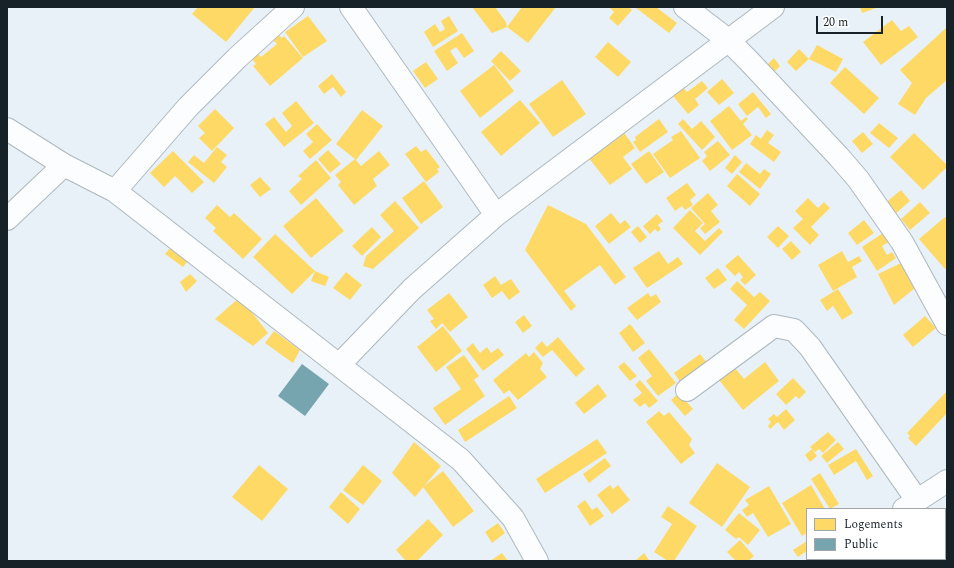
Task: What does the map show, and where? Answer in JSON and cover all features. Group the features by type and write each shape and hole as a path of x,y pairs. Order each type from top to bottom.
{"street":[{"path":"115,191 188,108 237,58 293,7"},
{"path":"351,7 496,215"},
{"path":"684,7 728,40 783,96 858,179 902,242 947,324"},
{"path":"339,365 412,289 496,215 773,7"},
{"path":"7,129 64,165 115,191 461,460 513,518 538,561"},
{"path":"7,219 64,165"},
{"path":"687,390 774,326 794,330 810,347 910,505 947,482"}],"building: Logements":[{"path":"198,7 255,7 226,42 192,14"},
{"path":"472,7 495,7 506,22 507,27 492,33"},
{"path":"522,7 556,7 528,43 507,27"},
{"path":"609,7 629,7 632,10 618,26 609,18 614,12"},
{"path":"656,7 677,23 669,33 636,8"},
{"path":"860,7 879,7 862,13"},
{"path":"308,16 327,41 303,57 285,32"},
{"path":"449,16 458,31 433,47 424,32 435,24 440,32 445,29 441,21"},
{"path":"892,20 901,31 909,26 918,37 881,65 863,42"},
{"path":"946,28 947,80 926,98 915,115 898,104 912,83 900,70"},
{"path":"462,33 474,51 464,58 456,47 450,51 458,63 447,71 434,51"},
{"path":"279,35 282,38 284,36 303,58 270,86 253,66 256,64 251,58 257,52 261,57 277,44 273,40"},
{"path":"608,42 631,62 618,77 595,57"},
{"path":"817,45 843,59 836,72 809,59"},
{"path":"799,49 809,59 796,71 787,62"},
{"path":"501,51 521,71 510,81 491,61"},
{"path":"774,58 780,66 773,73 766,66"},
{"path":"426,62 438,79 425,88 413,71"},
{"path":"494,65 514,91 480,118 460,91"},
{"path":"845,67 879,98 864,114 830,83"},
{"path":"332,74 346,92 341,97 333,87 324,94 318,86"},
{"path":"722,79 734,93 719,105 707,92"},
{"path":"562,80 586,114 553,137 529,104"},
{"path":"702,81 708,88 695,99 699,105 688,114 673,96 683,87 687,92"},
{"path":"753,92 771,114 766,118 758,107 747,116 738,104"},
{"path":"520,100 540,123 501,156 481,132"},
{"path":"296,101 314,123 284,147 265,124 274,117 286,132 292,126 282,113"},
{"path":"729,106 741,121 746,117 748,119 743,124 752,135 732,150 710,121"},
{"path":"215,109 234,128 212,151 199,138 205,133 198,126"},
{"path":"362,110 383,126 356,160 361,166 379,151 390,165 373,179 377,186 354,205 338,185 341,182 335,175 355,159 336,144"},
{"path":"659,119 668,132 640,152 633,142 636,140 635,137"},
{"path":"683,119 692,129 701,121 715,137 702,150 678,124"},
{"path":"879,123 898,138 889,148 870,133"},
{"path":"317,124 332,140 310,159 303,151 313,142 306,134"},
{"path":"622,130 635,148 623,157 632,169 610,185 588,157"},
{"path":"767,130 774,135 768,143 781,152 774,162 750,144 756,135 761,139"},
{"path":"681,131 700,158 670,178 653,154 673,140 671,137"},
{"path":"863,132 873,144 862,153 852,141"},
{"path":"914,133 947,165 947,167 923,190 890,157"},
{"path":"718,141 730,155 710,171 702,161 707,156 704,152"},
{"path":"416,146 421,152 426,149 440,167 437,169 439,172 426,182 405,154"},
{"path":"217,147 227,155 221,162 227,167 214,183 188,162 194,155 204,163"},
{"path":"328,150 341,164 330,173 318,159"},
{"path":"173,151 204,182 192,193 175,176 164,187 150,173"},
{"path":"649,151 664,172 646,184 631,164"},
{"path":"735,155 742,162 732,174 725,168"},
{"path":"316,160 331,178 301,205 289,191 302,179 298,176"},
{"path":"746,163 760,174 764,169 771,174 760,189 739,172"},
{"path":"737,174 760,194 750,206 727,186"},
{"path":"260,177 271,189 260,197 250,185"},
{"path":"424,181 443,207 421,224 402,198"},
{"path":"687,183 696,195 690,200 693,205 685,210 682,206 675,211 666,198"},
{"path":"901,190 910,201 894,215 884,204"},
{"path":"708,193 718,205 711,211 720,222 705,234 700,228 705,224 691,208"},
{"path":"316,198 344,231 311,258 283,226"},
{"path":"808,198 818,208 824,202 830,208 811,227 819,235 810,245 793,228 803,219 795,211"},
{"path":"395,201 419,228 373,269 363,266 366,256 394,231 380,215"},
{"path":"920,202 930,213 910,230 901,219"},
{"path":"217,205 230,217 234,213 262,239 243,259 213,231 216,228 205,218"},
{"path":"548,205 586,224 626,277 615,285 600,265 564,291 576,306 571,311 525,250"},
{"path":"690,210 703,223 695,231 705,241 719,228 723,232 700,255 673,228"},
{"path":"611,213 620,224 625,220 631,227 609,244 595,226"},
{"path":"657,214 663,221 658,225 661,229 658,232 655,229 650,234 643,226"},
{"path":"945,217 947,219 947,267 945,269 919,239"},
{"path":"864,220 874,233 857,245 848,233"},
{"path":"638,226 647,237 640,243 631,232"},
{"path":"778,226 789,236 778,248 767,237"},
{"path":"372,227 381,237 362,256 352,246"},
{"path":"883,233 889,242 882,246 887,255 892,252 896,258 877,271 862,247"},
{"path":"275,234 315,271 292,294 253,257"},
{"path":"791,241 801,252 792,260 782,249"},
{"path":"171,247 188,261 183,267 165,254"},
{"path":"659,251 668,264 678,257 683,264 647,288 633,268"},
{"path":"842,251 848,262 859,256 862,261 852,267 857,277 833,291 818,265"},
{"path":"738,255 756,275 745,285 740,280 743,277 739,272 735,276 725,266"},
{"path":"903,262 915,288 894,305 878,274"},
{"path":"718,268 727,280 714,289 705,278"},
{"path":"315,271 329,277 325,286 311,281"},
{"path":"346,272 362,285 350,300 333,288"},
{"path":"190,274 197,281 186,292 180,282"},
{"path":"495,276 501,285 511,279 520,292 509,300 502,291 492,298 483,285"},
{"path":"737,281 754,297 760,292 770,301 744,329 734,320 747,305 730,289"},
{"path":"838,289 853,313 842,320 833,306 827,311 820,300"},
{"path":"449,293 468,317 450,332 442,323 436,329 430,321 434,319 427,310"},
{"path":"648,293 651,297 656,294 661,302 637,320 627,308"},
{"path":"240,297 268,333 253,346 215,319"},
{"path":"524,315 532,326 523,333 515,322"},
{"path":"925,316 936,328 913,347 903,335"},
{"path":"630,324 645,343 633,352 619,333"},
{"path":"443,326 462,351 436,372 417,347"},
{"path":"274,331 300,350 293,363 265,343"},
{"path":"558,337 585,369 576,377 552,350 543,357 535,348 542,341 547,347"},
{"path":"473,343 480,353 487,347 491,353 498,348 504,355 483,371 466,349"},
{"path":"649,349 676,383 658,396 646,381 652,376 638,358"},
{"path":"534,352 543,363 540,369 547,377 518,400 509,390 504,394 493,380 526,353 529,357"},
{"path":"700,354 711,368 684,387 674,373"},
{"path":"464,355 479,376 474,380 485,396 445,425 433,408 461,389 446,367"},
{"path":"624,362 637,376 630,381 618,367"},
{"path":"765,362 779,381 743,410 715,375 731,363 744,379"},
{"path":"793,378 806,392 799,399 796,396 786,405 776,394"},
{"path":"640,380 658,401 649,408 645,403 640,407 633,400 642,393 635,385"},
{"path":"598,384 607,396 584,414 575,403"},
{"path":"947,391 947,413 916,446 908,438 910,436 907,433"},
{"path":"679,393 693,409 685,416 671,400"},
{"path":"509,396 517,408 465,442 458,430"},
{"path":"786,409 795,420 784,430 778,422 770,429 768,426 771,422 768,419 774,414 777,417"},
{"path":"659,411 664,416 669,412 692,439 689,445 695,453 681,464 646,422"},
{"path":"828,432 836,440 823,453 819,449 815,452 810,447"},
{"path":"597,439 607,453 545,493 536,479"},
{"path":"414,442 441,466 415,497 392,473"},
{"path":"838,442 844,449 827,463 821,456"},
{"path":"812,449 817,456 810,462 805,455"},
{"path":"856,449 873,476 867,480 856,461 834,475 828,465"},
{"path":"605,458 611,466 589,483 583,474"},
{"path":"717,463 750,487 722,527 689,503"},
{"path":"259,465 288,489 262,521 232,497"},
{"path":"363,465 382,481 363,505 343,490"},
{"path":"443,471 474,511 453,527 423,487"},
{"path":"820,473 839,504 829,508 811,479"},
{"path":"610,485 613,489 618,485 630,500 612,514 597,495"},
{"path":"811,485 824,508 806,508 806,534 802,536 782,503"},
{"path":"769,486 791,524 768,537 753,513 747,517 742,510 749,505 745,500"},
{"path":"341,492 360,509 348,524 329,507"},
{"path":"585,500 592,510 597,507 604,516 590,526 577,506"},
{"path":"668,506 697,526 674,561 668,561 654,552 672,524 661,517"},
{"path":"739,513 760,530 748,545 739,537 736,539 725,530"},
{"path":"428,519 443,535 417,561 406,561 396,550"},
{"path":"498,523 505,533 492,543 485,532"},
{"path":"947,527 947,558 946,556"},
{"path":"740,540 754,556 748,561 736,561 727,552"},
{"path":"806,542 806,552 798,557 793,550"},
{"path":"502,553 508,561 490,561"},
{"path":"644,553 649,560 636,561 636,560"}],"building: Public":[{"path":"302,364 329,384 305,416 278,396"}]}
